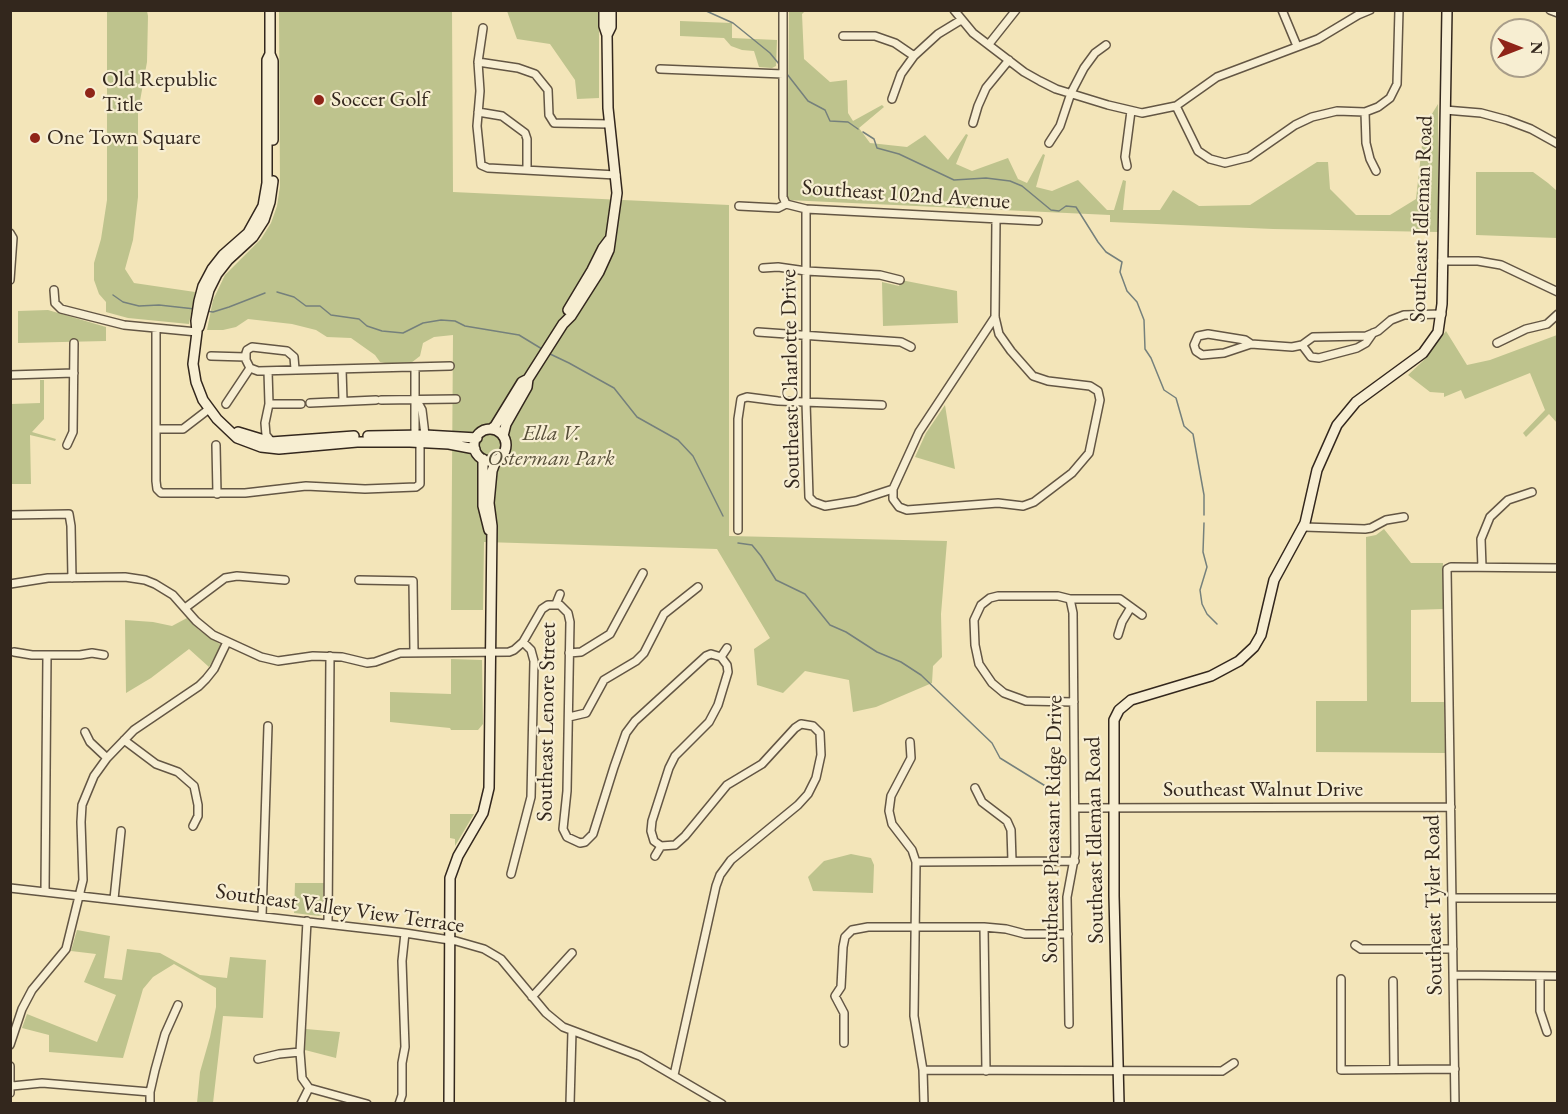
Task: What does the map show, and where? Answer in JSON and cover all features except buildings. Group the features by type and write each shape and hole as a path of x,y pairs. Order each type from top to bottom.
{"street":[{"path":"270,10 270,54 267,60 267,183 263,206 248,233 217,262 207,277 196,321 197,332 193,356 194,372 200,392 209,409 237,438 249,443 279,449 420,437 475,449 483,459 483,506 487,527 491,532"},
{"path":"449,1104 451,873 458,856 483,813 488,795 492,526 489,495 492,471 496,460 504,452 506,446 503,436 506,424 528,379 599,272 609,250 609,240 616,213 616,175 609,124 607,35 604,26 604,10"},
{"path":"607,35 611,27 611,10"},
{"path":"783,10 783,197 786,204"},
{"path":"954,10 973,33 1040,81 1056,89 1131,111 1154,112 1176,106 1217,77 1318,39 1370,10"},
{"path":"989,44 1016,10"},
{"path":"1282,10 1297,46"},
{"path":"1176,106 1198,151 1210,159 1226,163 1249,157 1312,117 1336,111 1365,111 1383,105 1395,89 1399,10"},
{"name":"Southeast Idleman Road","path":"1119,1104 1113,726 1119,710 1127,703 1140,696 1211,676 1250,652 1261,635 1274,580 1304,527 1310,510 1317,470 1337,425 1356,402 1410,364 1428,347 1438,332 1442,314 1447,10"},
{"path":"1550,10 1557,13"},
{"path":"892,99 901,74 914,56 938,34 961,20"},
{"path":"483,27 478,62 477,126 481,165 488,168 616,175"},
{"path":"843,36 854,34 875,36 895,43 914,56"},
{"path":"1049,143 1066,113 1071,93 1084,68 1095,53 1106,45"},
{"path":"974,123 986,88 1009,60"},
{"path":"478,62 518,68 535,74 548,90 549,115 551,121 556,124 609,124"},
{"path":"660,69 783,74"},
{"path":"1445,110 1481,113 1514,122 1538,132 1557,144"},
{"path":"1127,166 1125,157 1131,111"},
{"path":"1365,111 1366,143 1370,159 1377,171"},
{"path":"478,112 502,116 525,133 527,169"},
{"name":"Southeast 102nd Avenue","path":"739,206 778,208 786,204 806,209 1038,221"},
{"name":"Southeast Charlotte Drive","path":"806,209 806,402 809,497 814,502 825,506 856,501 893,489"},
{"path":"995,317 919,432 893,489 896,506 907,510 998,503 1023,506 1034,502 1072,473 1089,453 1100,400 1098,391 1090,386 1048,381 1033,376 999,334 995,317 996,220"},
{"path":"10,232 13,238 12,278 10,280"},
{"path":"1442,261 1478,261 1509,267 1557,292"},
{"path":"763,268 778,267 880,275 900,280"},
{"path":"54,290 55,303 61,309 124,324 197,332"},
{"path":"1302,345 1311,357 1319,358 1358,348 1391,320 1404,315 1442,314"},
{"path":"1497,343 1526,329 1547,324 1557,314"},
{"path":"156,329 156,485 159,491 174,494 245,493 306,486 365,489 419,486 422,410 416,399 415,369"},
{"path":"758,332 901,342 911,347"},
{"path":"1251,344 1245,340 1208,334 1198,336 1194,345 1196,351 1206,355 1235,350 1251,344 1292,347 1302,345 1313,337 1356,338 1373,333"},
{"path":"67,445 73,432 74,343"},
{"path":"250,368 246,357 247,350 252,347 287,351 294,357 295,369"},
{"path":"211,356 246,357"},
{"path":"250,368 268,371 415,369 450,366"},
{"path":"226,404 250,368"},
{"path":"342,369 343,401"},
{"path":"268,371 269,404 265,423 266,435 271,442"},
{"path":"10,375 74,373"},
{"path":"475,449 480,433 495,426 522,382 528,379"},
{"path":"738,530 738,419 741,399 747,397 882,405"},
{"path":"310,403 456,399"},
{"path":"269,404 302,404"},
{"path":"157,429 183,429 209,409"},
{"path":"250,437 259,432 265,423"},
{"path":"491,429 503,436"},
{"path":"233,432 271,442 341,437 477,438"},
{"path":"216,445 217,494"},
{"path":"483,459 496,460"},
{"path":"1532,492 1508,500 1490,517 1481,539 1482,567 1557,568"},
{"path":"10,514 69,514 71,518 72,578"},
{"path":"1304,527 1365,529 1386,520 1404,517"},
{"name":"Southeast Tyler Road","path":"1455,1104 1447,569 1482,567"},
{"path":"569,653 581,652 610,634 643,573"},
{"path":"185,608 225,578 237,576 285,580"},
{"name":"Southeast Lenore Street","path":"10,584 48,578 145,580 165,589 204,628 227,642 261,657 278,661 330,656 367,663 393,654 414,652 490,653 514,650 523,642 542,609 556,604 565,609 569,618 567,790 563,829 565,835 574,842 585,842 593,834 626,733 635,721 706,656 711,654 722,657"},
{"path":"359,580 413,581 414,652"},
{"path":"569,717 586,713 604,680 636,661 644,653 664,614 698,587"},
{"name":"Southeast Lenore Street","path":"556,604 560,594"},
{"path":"1074,702 1034,702 1018,699 1004,693 992,682 982,670 976,654 974,639 976,613 981,605 990,598 998,596 1120,599 1142,615"},
{"name":"Southeast Pheasant Ridge Drive","path":"1069,1024 1068,888 1075,861 1073,613 1070,599"},
{"path":"1118,635 1122,621 1131,607"},
{"path":"10,1045 20,1015 32,990 66,949 84,867 82,805 94,776 107,758 144,722 198,686 214,669 227,642"},
{"path":"511,874 531,797 534,661 531,650 523,642"},
{"path":"674,1075 716,886 731,860 793,811 808,794 816,778 821,755 820,733 813,726 801,724 762,764 727,785 681,841 672,846 662,846 654,841 651,831 652,821 663,783 675,756 700,732 718,705 728,672 722,657 727,648"},
{"path":"14,652 33,656 80,656 92,653 104,655"},
{"path":"45,892 47,655"},
{"path":"328,924 330,656"},
{"path":"813,726 815,716"},
{"path":"262,916 268,726"},
{"path":"86,732 90,742 107,758"},
{"path":"124,740 146,758 178,772 194,786 198,816 193,826"},
{"path":"910,742 911,758 891,796 889,811 892,824 912,850 916,862 914,1016 923,1070 924,1104"},
{"path":"975,788 982,802 1007,821 1011,830 1012,861"},
{"name":"Southeast Walnut Drive","path":"1075,808 1450,807"},
{"path":"114,899 121,831"},
{"name":"Southeast Lenore Street","path":"569,850 574,842"},
{"path":"655,856 662,846"},
{"path":"916,862 1075,861"},
{"name":"Southeast Valley View Terrace","path":"10,888 405,933 450,940 483,949 496,955 551,1018 572,1031 623,1048 722,1104"},
{"path":"1452,898 1557,898"},
{"path":"307,921 300,1052 302,1078 309,1088 367,1104"},
{"path":"844,1043 844,1013 835,996 841,987 843,947 848,934 862,927 984,927 1025,934 1068,934"},
{"path":"984,927 986,1071"},
{"path":"399,1104 402,1095 405,1047 402,961 405,933"},
{"path":"1355,945 1361,949 1453,949"},
{"path":"532,997 572,953"},
{"path":"1454,975 1557,976"},
{"path":"1540,975 1540,1011 1547,1032"},
{"path":"1341,979 1341,1070 1455,1069"},
{"path":"1394,981 1394,1069"},
{"path":"150,1104 150,1092 165,1034 178,1005"},
{"path":"570,1104 572,1031"},
{"path":"258,1059 300,1052"},
{"path":"923,1070 1222,1071 1234,1063"},
{"path":"10,1066 11,1090 42,1083 150,1092"},
{"path":"302,1104 309,1088"}],"green space":[{"path":"107,11 147,11 148,16 147,62 138,112 138,197 133,240 125,269 134,283 195,292 189,324 128,318 106,312 106,302 99,294 94,280 94,263 101,239 107,200"},
{"name":"Ella V. Osterman Park","path":"279,11 452,11 453,192 729,205 729,536 947,541 941,614 942,657 933,666 932,683 876,707 853,712 849,680 805,671 783,693 757,685 754,649 770,638 717,549 484,542 483,610 451,610 453,335 434,337 423,343 420,356 411,363 395,365 380,362 375,355 351,338 327,337 316,330 292,324 248,319 236,327 207,330 213,300 225,275 261,239 271,223 277,206 280,186"},
{"path":"507,11 599,11 599,98 577,99 575,80 550,44 517,39"},
{"path":"789,11 805,11 802,14 804,59 830,82 847,80 848,113 853,121 882,105 884,107 859,128 870,143 907,147 925,135 948,160 966,134 968,135 956,164 972,171 1008,158 1018,179 1027,183 1043,154 1045,155 1036,187 1052,191 1078,180 1107,210 1114,210 1123,180 1126,181 1123,210 1160,210 1173,190 1199,206 1250,205 1317,162 1328,162 1330,189 1356,215 1390,215 1416,199 1424,127 1438,104 1438,232 1273,229 1110,222 1110,215 787,200"},
{"path":"680,21 732,23 732,38 777,40 776,66 759,67 754,51 731,46 724,38 680,36"},
{"path":"1476,172 1533,172 1548,183 1557,191 1557,238 1476,235"},
{"path":"901,280 957,291 958,323 883,326 882,282 899,286"},
{"path":"48,310 106,327 106,341 18,343 18,311"},
{"path":"1446,331 1467,365 1490,360 1557,335 1557,423 1549,414 1526,437 1523,433 1545,410 1530,373 1465,399 1461,390 1444,397 1444,393 1430,392 1408,375 1423,361"},
{"path":"40,380 44,380 44,419 32,432 56,439 55,441 30,435 31,484 11,484 11,404 40,403"},
{"path":"945,405 955,469 915,457 926,433"},
{"path":"1384,529 1411,563 1443,563 1443,609 1411,610 1411,702 1444,702 1445,753 1316,752 1316,701 1367,701 1366,537 1376,535"},
{"path":"187,618 199,630 221,645 209,667 189,649 151,678 126,693 125,620 172,626"},
{"path":"451,659 482,660 483,724 478,730 451,730 450,728 390,722 390,692 451,694"},
{"path":"450,814 474,814 455,846 455,839 450,838"},
{"path":"851,854 871,858 874,865 873,893 813,891 808,877 824,861"},
{"path":"295,883 324,883 322,915 294,913"},
{"path":"77,930 110,936 104,978 122,980 127,949 160,953 200,975 227,978 230,957 266,960 263,1018 223,1016 213,1103 197,1103 200,1072 216,1007 216,988 174,964 153,977 143,989 123,1058 49,1052 49,1035 22,1028 27,1014 97,1042 116,995 84,982 96,954 71,951"},
{"path":"306,1029 340,1032 336,1058 305,1050"}],"waterway":[{"path":"704,10 733,23 770,53 779,64"},
{"path":"787,74 808,101 825,110 830,121 848,122 858,129"},
{"path":"863,132 874,139 877,148 899,154 954,180 986,178 1010,181 1022,186 1051,210 1059,211 1066,206 1076,207 1106,252 1122,262 1120,272 1127,291 1137,302 1144,320 1145,349 1164,390 1176,398 1184,426 1193,434 1204,495 1204,515"},
{"path":"277,292 294,297 306,306 320,306 331,315 359,319 367,326 382,331 403,333 423,323 441,320 455,321 465,326 519,335 542,349"},
{"path":"206,311 213,312 265,293"},
{"path":"113,295 123,302 139,306 159,305 195,309"},
{"path":"548,353 614,388 637,417 678,440 693,456 723,516"},
{"path":"1204,523 1203,552 1207,567 1200,590 1202,604 1207,614 1217,624"},
{"path":"738,543 752,545 776,580 805,594 830,625 921,675 992,743 1000,758 1060,795"}],"place":[{"name":"Old Republic Title","path":"90,93"},
{"name":"Soccer Golf","path":"319,100"},
{"name":"One Town Square","path":"35,138"}]}
